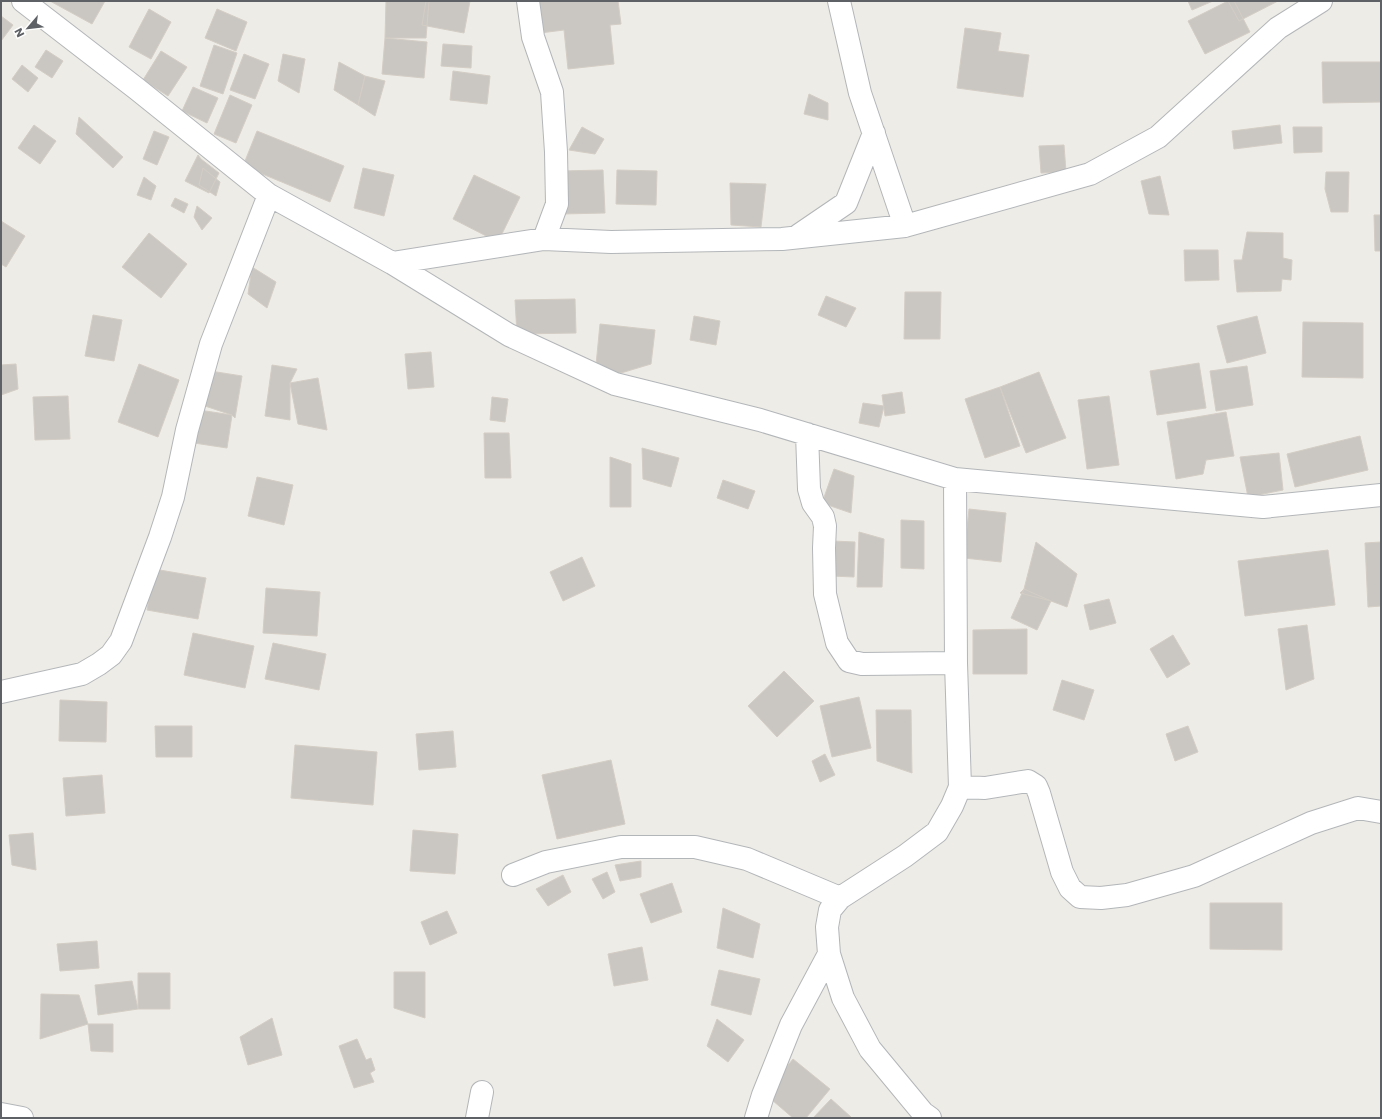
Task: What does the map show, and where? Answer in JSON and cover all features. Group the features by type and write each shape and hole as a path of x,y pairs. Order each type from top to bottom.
{"street":[{"path":"23,1 137,89 269,195 392,264 509,334 615,384 760,420 955,479 1263,507 1381,495"},
{"path":"528,1 533,37 552,92 556,152 557,204 544,239"},
{"path":"839,1 860,93 905,226"},
{"path":"392,264 544,239 611,242 782,239 905,226 1090,174 1158,137 1278,28 1321,1"},
{"path":"794,238 846,203 874,133"},
{"path":"1,692 82,674 111,655 121,641 160,537 173,497 187,430 211,344 269,195"},
{"path":"808,434 809,489 813,503 823,517 825,526 825,594 837,643 849,661 862,664 956,663"},
{"path":"930,1118 922,1113 870,1049 843,998 829,954 827,927 830,910 840,898 906,856 937,832 952,806 960,787 956,663 955,479"},
{"path":"960,787 985,788 1028,781 1036,786 1062,872 1070,888 1080,897 1101,898 1127,895 1194,876 1311,823 1358,808 1381,812"},
{"path":"512,875 546,862 621,847 694,847 747,859 840,898"},
{"path":"756,1118 763,1095 791,1025 829,954"},
{"path":"477,1118 482,1092"},
{"path":"1,1114 22,1118"}],"building":[{"path":"50,1 105,1 92,24"},
{"path":"386,1 429,1 426,38 385,38"},
{"path":"426,1 470,1 464,33 422,25"},
{"path":"536,1 618,1 621,24 610,25 614,64 568,69 564,30 540,33"},
{"path":"1188,1 1213,1 1192,10"},
{"path":"1228,1 1278,1 1239,21"},
{"path":"1228,1 1234,1 1250,32 1205,54 1188,21"},
{"path":"149,9 171,22 151,59 129,47"},
{"path":"217,9 247,22 236,51 205,38"},
{"path":"1,16 13,25 1,41"},
{"path":"965,28 1001,33 998,51 1029,55 1023,97 957,88"},
{"path":"385,38 427,42 424,78 382,74"},
{"path":"443,44 472,46 471,68 441,66"},
{"path":"214,45 237,53 223,94 200,86"},
{"path":"46,50 63,61 52,78 35,67"},
{"path":"161,51 187,67 168,96 143,80"},
{"path":"244,54 269,64 255,99 230,90"},
{"path":"283,54 305,59 299,93 278,81"},
{"path":"339,62 365,76 358,105 334,90"},
{"path":"1322,62 1381,62 1381,102 1323,103"},
{"path":"22,65 38,78 28,92 12,79"},
{"path":"453,71 490,76 487,104 450,100"},
{"path":"365,76 385,81 375,116 358,105"},
{"path":"193,87 218,98 207,123 182,111"},
{"path":"809,94 828,103 828,120 804,114"},
{"path":"230,95 252,105 236,143 214,134"},
{"path":"79,117 123,157 113,168 76,134"},
{"path":"34,125 56,141 40,164 18,148"},
{"path":"1280,125 1282,143 1234,149 1232,131"},
{"path":"582,127 604,139 595,154 569,150"},
{"path":"1293,127 1322,127 1322,152 1294,153"},
{"path":"154,131 169,137 157,165 143,159"},
{"path":"257,131 344,166 330,202 243,166"},
{"path":"1064,145 1066,172 1041,173 1039,146"},
{"path":"198,155 219,173 209,193 185,181"},
{"path":"203,168 220,182 216,196 199,185"},
{"path":"363,168 394,175 384,216 354,208"},
{"path":"603,170 605,213 562,214 561,171"},
{"path":"617,170 657,171 656,205 616,204"},
{"path":"1326,172 1349,172 1348,212 1331,212 1325,189"},
{"path":"474,175 520,197 498,242 453,219"},
{"path":"1160,176 1169,215 1149,214 1141,181"},
{"path":"144,177 156,186 151,200 137,195"},
{"path":"730,183 766,184 761,227 731,225"},
{"path":"175,198 188,204 184,213 171,206"},
{"path":"197,206 212,218 202,230 194,217"},
{"path":"1374,215 1381,215 1381,251 1375,251"},
{"path":"1,221 25,236 6,267 1,264"},
{"path":"1247,232 1283,233 1283,258 1292,260 1291,280 1282,279 1281,291 1237,292 1234,260 1242,260"},
{"path":"149,233 187,264 161,298 122,267"},
{"path":"1184,250 1218,250 1219,280 1185,281"},
{"path":"252,267 276,282 267,308 248,294"},
{"path":"905,292 941,292 940,339 904,339"},
{"path":"826,296 856,308 846,327 818,315"},
{"path":"575,299 576,333 517,334 515,300"},
{"path":"93,315 122,320 114,361 85,356"},
{"path":"694,316 720,321 716,345 690,340"},
{"path":"1257,316 1266,353 1227,363 1217,326"},
{"path":"1303,322 1363,323 1363,378 1302,377"},
{"path":"600,324 655,330 651,364 611,376 596,365"},
{"path":"431,352 434,387 408,389 405,354"},
{"path":"1199,363 1206,408 1157,415 1150,371"},
{"path":"16,364 18,389 1,395 1,365"},
{"path":"139,364 179,380 158,437 118,422"},
{"path":"272,365 297,369 290,383 290,420 265,416"},
{"path":"1247,366 1253,405 1216,411 1210,371"},
{"path":"204,370 242,376 235,418 232,415 199,404"},
{"path":"1039,372 1066,438 1026,453 1000,387"},
{"path":"318,378 327,430 298,424 290,383"},
{"path":"1000,387 1020,446 985,458 965,399"},
{"path":"902,392 905,413 885,416 882,395"},
{"path":"68,396 70,439 35,440 33,397"},
{"path":"1109,396 1119,465 1087,469 1078,400"},
{"path":"492,397 508,399 505,422 490,420"},
{"path":"863,403 884,406 879,427 859,423"},
{"path":"199,410 232,415 227,448 194,443"},
{"path":"1226,412 1234,456 1206,460 1203,474 1176,479 1167,422"},
{"path":"484,433 509,433 511,478 485,478"},
{"path":"1360,436 1368,470 1295,487 1287,454"},
{"path":"642,448 679,458 671,487 643,479"},
{"path":"1279,453 1283,490 1248,497 1240,457"},
{"path":"610,457 631,464 631,507 610,507"},
{"path":"834,469 854,476 851,513 822,503"},
{"path":"257,477 293,485 284,525 248,516"},
{"path":"723,480 755,491 748,509 717,498"},
{"path":"969,509 1006,513 1001,562 964,558"},
{"path":"901,520 924,521 924,569 901,568"},
{"path":"859,532 884,539 882,587 857,587"},
{"path":"833,541 855,542 854,577 831,576"},
{"path":"1036,542 1077,574 1067,607 1020,593 1024,589"},
{"path":"1381,542 1381,606 1368,607 1365,543"},
{"path":"1328,550 1335,605 1245,616 1238,561"},
{"path":"582,557 595,586 563,601 550,572"},
{"path":"154,569 206,578 198,619 147,610"},
{"path":"266,588 320,592 317,636 263,633"},
{"path":"1024,589 1051,601 1037,630 1011,618"},
{"path":"1109,599 1116,623 1090,630 1084,605"},
{"path":"1307,625 1314,679 1286,690 1278,629"},
{"path":"1027,629 1027,674 973,674 973,630"},
{"path":"193,633 254,646 245,688 184,675"},
{"path":"1173,635 1190,664 1167,678 1150,649"},
{"path":"273,643 326,654 319,690 265,679"},
{"path":"784,671 814,701 777,737 748,706"},
{"path":"1062,680 1094,690 1084,720 1053,710"},
{"path":"859,697 871,748 832,757 820,706"},
{"path":"60,700 107,702 106,742 59,741"},
{"path":"876,710 911,710 912,773 877,761"},
{"path":"155,726 192,726 192,757 156,757"},
{"path":"1188,726 1198,752 1175,761 1166,734"},
{"path":"453,731 456,767 419,770 416,734"},
{"path":"295,745 377,752 373,805 291,798"},
{"path":"825,754 835,775 820,782 812,761"},
{"path":"611,760 625,824 557,839 542,775"},
{"path":"102,775 105,813 66,816 63,778"},
{"path":"413,830 458,834 455,874 410,871"},
{"path":"33,833 36,870 12,865 9,835"},
{"path":"641,861 641,877 620,881 615,865"},
{"path":"607,872 615,892 603,899 592,879"},
{"path":"563,875 571,892 548,906 536,889"},
{"path":"672,883 682,912 651,923 640,894"},
{"path":"1210,903 1282,903 1282,950 1210,949"},
{"path":"723,908 760,924 753,958 717,948"},
{"path":"447,911 457,933 430,945 421,922"},
{"path":"97,941 99,968 60,971 57,944"},
{"path":"642,947 648,980 614,986 608,954"},
{"path":"719,970 760,979 751,1015 711,1005"},
{"path":"394,972 425,972 425,1018 394,1008"},
{"path":"138,973 170,973 170,1009 138,1009"},
{"path":"132,981 138,1009 98,1015 95,985"},
{"path":"41,994 79,995 88,1024 40,1039"},
{"path":"272,1018 282,1055 248,1065 240,1037"},
{"path":"717,1019 744,1040 728,1062 707,1046"},
{"path":"88,1024 113,1024 113,1052 91,1051"},
{"path":"357,1039 366,1060 371,1058 375,1070 370,1073 374,1082 354,1088 339,1046"},
{"path":"793,1059 830,1089 806,1118 793,1118 765,1094"},
{"path":"831,1099 851,1117 813,1118"}]}
